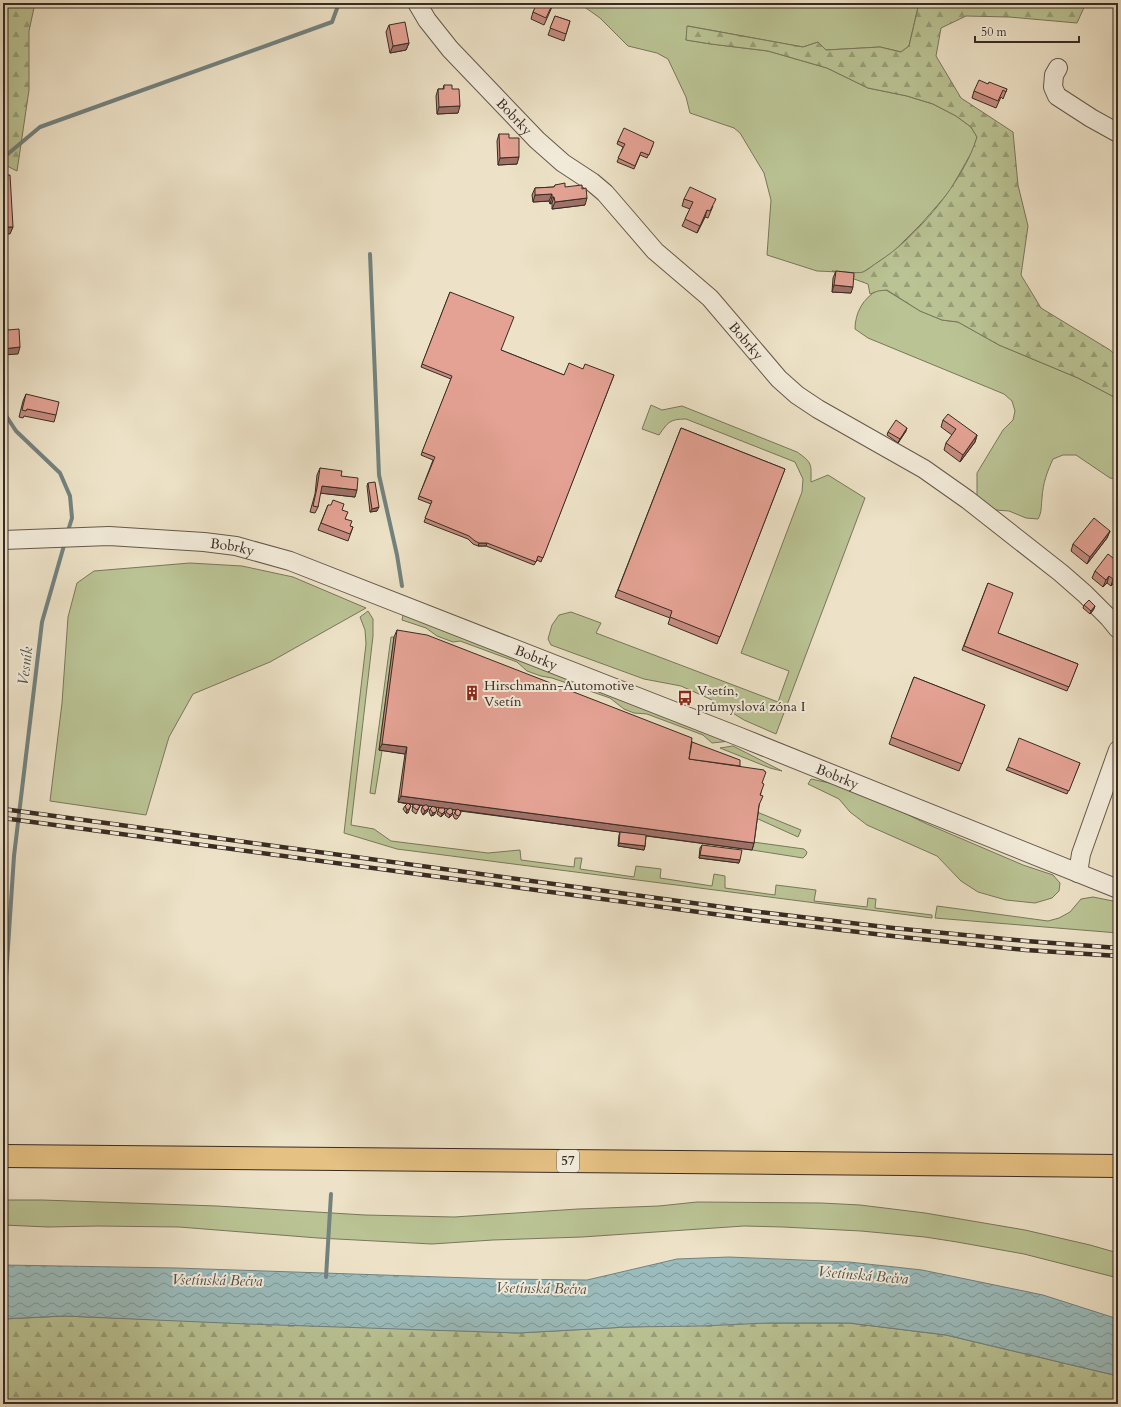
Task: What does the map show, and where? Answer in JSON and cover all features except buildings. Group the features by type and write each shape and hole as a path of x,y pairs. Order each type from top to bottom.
{"main road":[{"name":"57","path":"3,1156 1118,1166"}],"street":[{"name":"Bobrky","path":"417,3 427,20 450,49 537,140 563,163 592,182 605,193 655,251 710,298 779,379 797,395 818,409 924,469 968,500 1061,573 1085,594 1118,629"},
{"path":"1058,68 1054,75 1053,87 1057,96 1118,133"},
{"name":"Bobrky","path":"4,536 56,538 109,536 236,546 290,561 740,736 1118,889"},
{"path":"1078,873 1082,854 1118,750"}],"green space":[{"path":"3,3 35,3 29,31 29,90 17,171 3,164"},
{"path":"579,3 919,3 909,46 901,52 880,47 826,50 818,42 803,47 688,26 686,40 768,51 827,68 868,88 907,96 933,104 956,116 971,127 977,137 973,150 949,192 921,224 893,252 862,273 817,271 767,255 771,200 764,173 740,133 734,128 690,113 686,97 668,59 657,53 628,46 600,18"},
{"path":"919,3 1086,3 1077,23 1009,17 966,16 941,28 936,56 961,98 1013,132 1018,185 1028,226 1021,275 1041,308 1110,350 1118,357 1118,399 1078,378 999,345 958,322 942,320 920,311 887,290 870,294 868,284 832,271 860,273 865,271 893,252 923,224 950,190 971,154 977,137 971,127 956,116 933,104 907,96 868,88 827,68 768,51 686,40 687,26 803,47 818,42 826,50 880,47 901,52 909,46"},
{"path":"878,290 886,290 920,311 942,320 958,322 999,345 1078,378 1118,399 1118,479 1110,478 1076,455 1063,455 1053,459 1049,468 1044,482 1041,511 1038,519 1026,518 1009,511 985,507 977,495 977,473 1003,430 1013,420 1015,411 1012,401 1004,394 868,338 855,329 856,317 861,306 868,297"},
{"path":"651,405 662,410 682,406 797,452 810,464 811,482 828,475 865,498 776,734 744,720 710,699 681,686 644,679 551,645 548,639 552,625 559,615 571,612 601,623 596,633 778,702 789,671 741,653 802,492 803,479 795,462 686,419 670,422 659,435 642,429"},
{"path":"190,563 242,566 293,577 366,608 270,662 193,694 169,737 146,815 50,801 62,703 68,617 77,583 94,571"},
{"path":"368,611 373,619 373,636 351,825 374,829 391,841 488,853 520,850 521,860 574,867 575,858 582,858 580,869 634,877 636,866 661,869 660,878 712,886 714,874 725,876 725,888 775,895 776,885 816,890 814,901 867,907 868,898 876,899 875,908 932,915 932,918 397,849 344,833 366,644 365,630 360,617"},
{"path":"404,611 730,741 712,743 703,735 647,714 634,713 624,709 610,698 527,671 517,662 460,641 453,642 437,636 426,628 402,620"},
{"path":"391,637 394,637 379,750 382,751 375,794 370,793"},
{"path":"733,746 782,771 770,768 720,748"},
{"path":"811,779 853,788 927,824 1023,865 1053,875 1060,883 1059,891 1052,898 1035,903 1006,900 978,892 961,881 937,856 867,825 850,812 839,799 808,784"},
{"path":"757,812 801,830 798,837 756,818"},
{"path":"753,842 804,849 807,852 803,858 752,850"},
{"path":"1093,897 1118,902 1118,933 935,918 937,906 1048,921 1059,918 1070,912 1081,899"},
{"path":"3,1200 217,1206 365,1215 454,1217 578,1209 659,1206 697,1202 821,1203 860,1205 925,1213 1025,1230 1090,1245 1118,1253 1118,1278 1024,1254 925,1237 861,1231 744,1226 582,1237 432,1244 318,1238 179,1227 48,1227 3,1225"},
{"path":"64,1316 518,1333 627,1327 767,1323 849,1323 946,1335 1118,1376 1118,1404 3,1404 3,1319"}],"water":[{"name":"Vsetínská Bečva","path":"729,1257 849,1262 922,1270 1043,1295 1118,1319 1118,1376 946,1335 849,1323 767,1323 627,1327 518,1333 64,1316 3,1319 3,1265 176,1268 500,1279 587,1280 677,1259"}],"waterway":[{"path":"3,158 40,127 332,22 339,3"},
{"path":"370,254 379,475 397,555 402,586"},
{"name":"Vesník","path":"3,411 16,431 60,473 70,496 72,518 67,534"},
{"name":"Vesník","path":"3,1023 14,856 42,622 65,542"},
{"path":"326,1277 331,1194"}],"railway":[{"path":"3,809 759,912 893,928 1118,948"},
{"path":"3,818 758,920 1026,950 1118,956"}],"place":[{"name":"Hirschmann-Automotive Vsetín","path":"472,693"},
{"name":"Vsetín, průmyslová zóna I","path":"685,698"}]}
